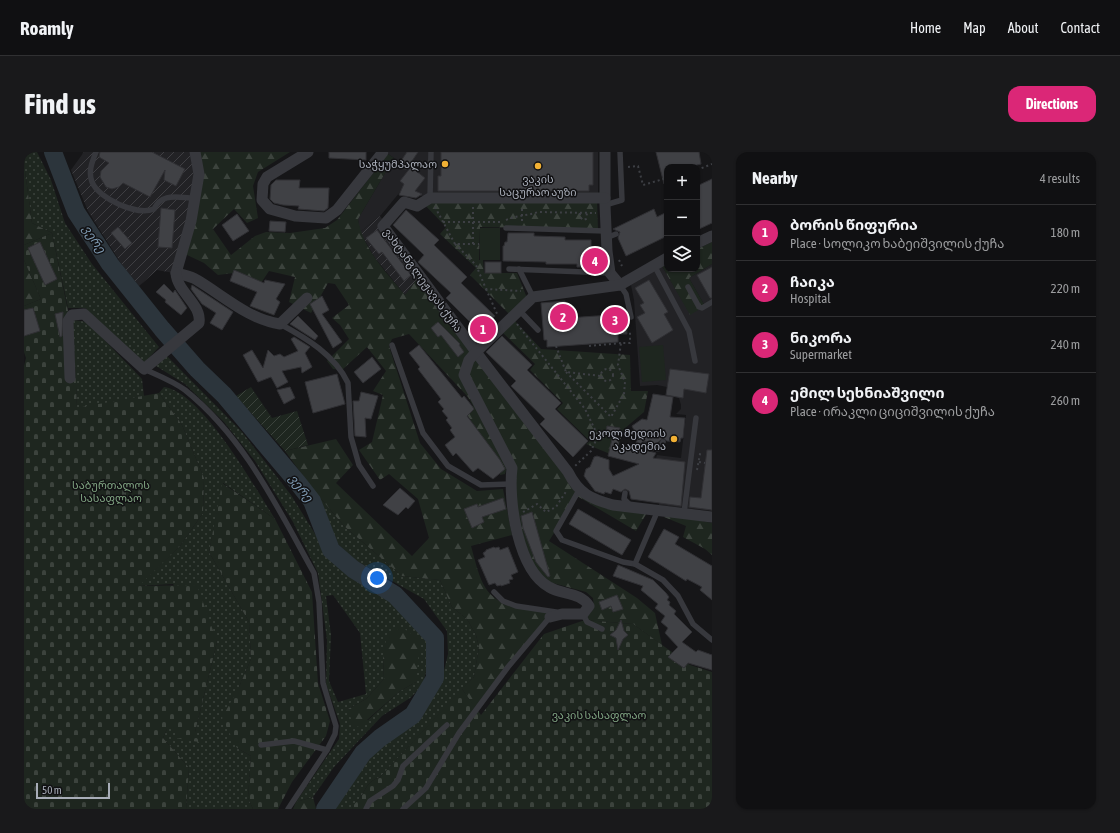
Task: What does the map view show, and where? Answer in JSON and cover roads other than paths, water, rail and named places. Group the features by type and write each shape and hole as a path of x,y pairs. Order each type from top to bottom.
{"street":[{"path":"70,378 68,321 72,315 84,314 144,369 199,323 200,318 198,312 176,280 176,273 192,221 199,174 195,152"},
{"path":"308,152 267,177 262,184 262,200 270,209 295,216 326,218 337,210 383,152"},
{"path":"605,152 605,205 609,234 610,272 620,285"},
{"name":"ვახტანგ ლეჟავას ქუჩა","path":"576,487 568,472 476,352 383,226 404,202 417,206 430,198 522,198 605,205"},
{"path":"700,242 712,236"},
{"path":"550,616 562,614 583,614 589,606 585,600 551,588 539,581 531,568 522,545 514,514 510,484 512,468 464,375 470,360 476,352 516,314 532,294 620,285 664,260"},
{"path":"176,273 195,279 237,307 268,322 280,324 306,298"},
{"path":"576,487 600,501 613,505 632,506 712,517"}],"lane":[{"path":"96,152 90,173 93,183 101,192 117,204 138,211 149,211 154,209 157,202 163,197 195,198"},
{"path":"430,198 431,152"},
{"path":"605,205 622,200 620,152"},
{"path":"506,228 609,234"},
{"path":"654,265 689,331 695,361"},
{"path":"509,269 610,272"},
{"path":"519,269 532,294"},
{"path":"620,285 626,294 631,317"},
{"path":"688,287 699,308 702,308 712,302"},
{"path":"516,314 538,330"},
{"path":"280,324 318,346 345,374 348,383 351,437 359,465 373,486"},
{"path":"392,345 423,433 448,466 481,485 510,484"},
{"path":"144,369 184,389 221,423 251,462 280,510 314,573 320,602 323,683 336,726 335,734 327,750 288,809"},
{"path":"684,513 696,418"},
{"path":"644,445 658,449 663,442"},
{"path":"576,487 556,531 562,540 623,562 635,564 663,580 678,596 693,624 712,640"},
{"path":"625,493 624,499 632,506"},
{"path":"635,564 658,510"},
{"path":"494,592 503,601 516,606 562,614"},
{"path":"583,614 587,622 602,630"},
{"path":"403,809 426,788 459,733 508,667 550,616"},
{"path":"366,809 370,801 393,786 398,780 403,766 447,725"},
{"path":"261,745 294,741 327,750"}],"waterway":[{"name":"ვერე","path":"53,152 76,212 110,264 162,329 197,369 224,395 312,501 331,550 353,569 395,595 435,638 435,678 413,715 380,738 363,753 325,809"}],"place":[{"name":"საჭყუმპალაო","path":"445,164"},
{"name":"ვაკის საცურაო აუზი","path":"538,166"},
{"name":"ემილ სეხნიაშვილი","path":"595,261"},
{"name":"ჩაიკა","path":"563,317"},
{"name":"ნიკორა","path":"615,320"},
{"name":"ბორის წიფურია","path":"483,329"},
{"name":"ეკოლ მედიის აკადემია","path":"674,439"}],"park label":[{"name":"საბურთალოს სასაფლაო","path":"111,491"},
{"name":"ვაკის სასაფლაო","path":"599,715"}]}
